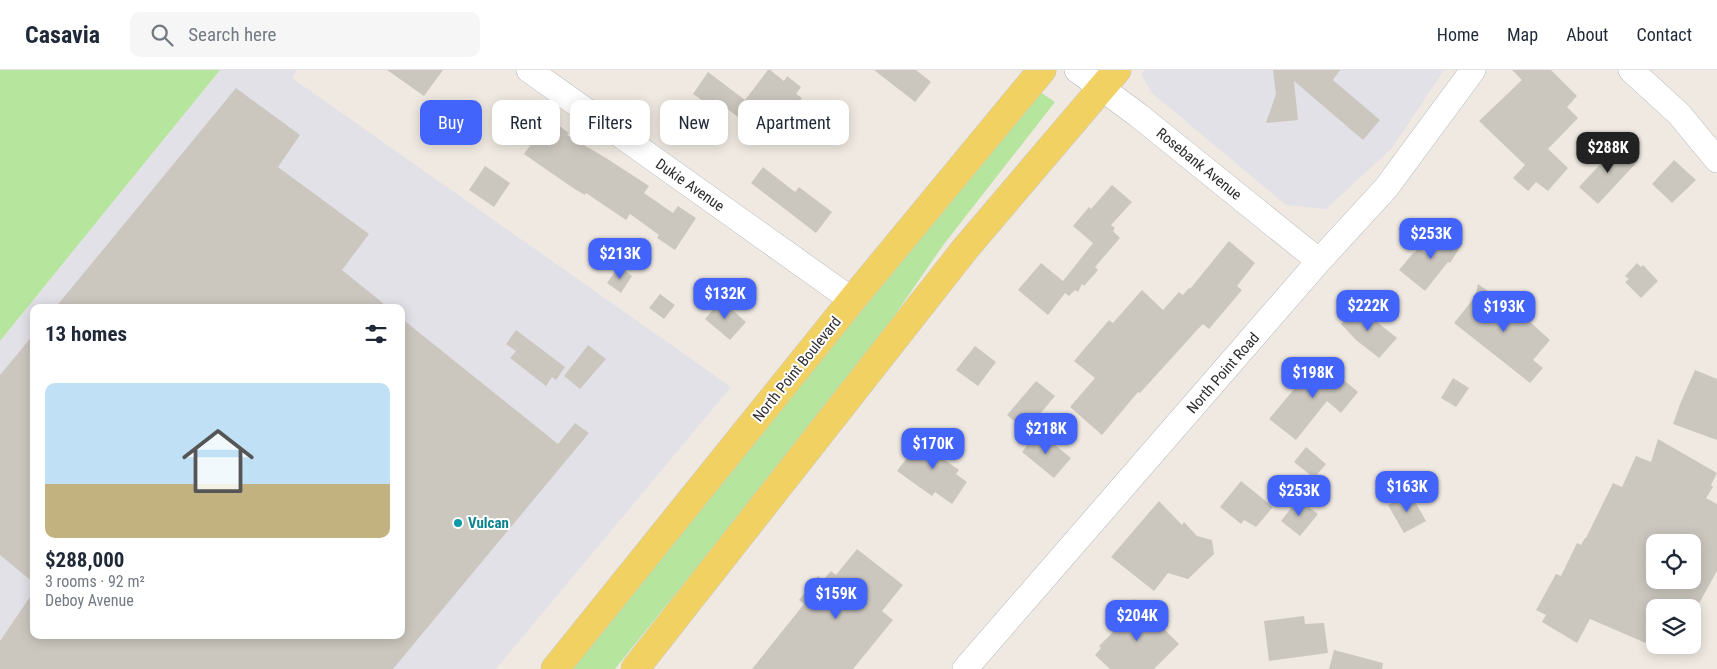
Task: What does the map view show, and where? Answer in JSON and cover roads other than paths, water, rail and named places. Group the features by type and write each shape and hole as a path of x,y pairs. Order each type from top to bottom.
{"main road":[{"name":"North Point Boulevard","path":"555,669 852,300 1042,70"},
{"path":"635,669 965,249 1109,79"}],"street":[{"name":"Dukie Avenue","path":"529,70 852,300"},
{"name":"Rosebank Avenue","path":"1077,70 1109,79 1319,261"},
{"name":"North Point Road","path":"965,669 1319,261 1386,188 1473,70"},
{"path":"1631,70 1679,114 1717,160"}],"place":[{"name":"Vulcan","path":"458,523"}]}
